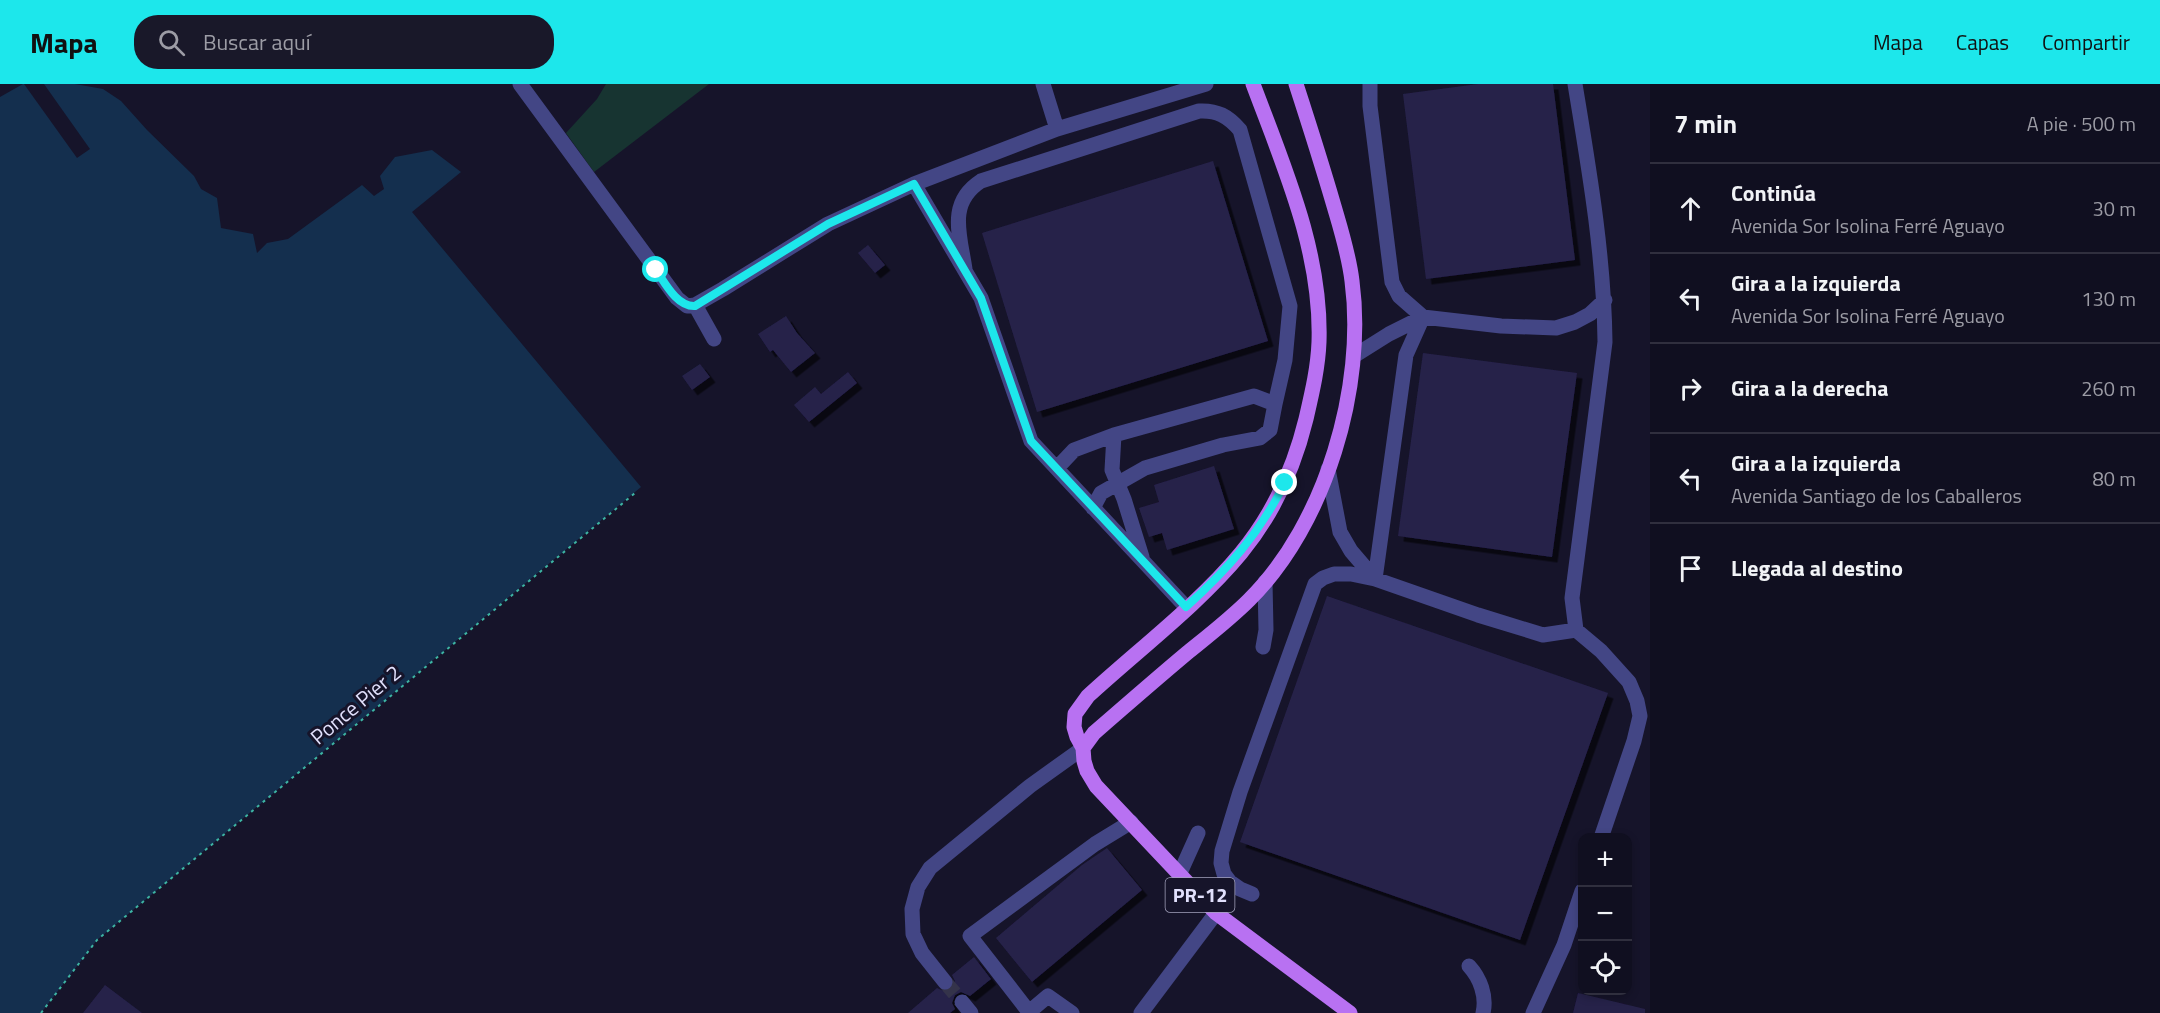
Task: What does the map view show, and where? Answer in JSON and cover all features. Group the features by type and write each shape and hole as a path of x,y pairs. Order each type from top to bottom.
{"main road":[{"name":"PR-12","path":"1253,84 1297,203 1315,273 1319,320 1317,367 1294,460 1272,507 1242,552 1186,607 1088,696 1078,707 1074,727 1092,780 1216,912 1350,1013"},
{"path":"1083,748 1094,733 1229,618 1265,582 1304,525 1339,438 1354,356 1355,314 1348,256 1296,84"}],"street":[{"path":"1043,84 1057,129"},
{"path":"523,88 677,298 687,306 695,306 828,224 914,184 1057,129 1206,84"},
{"path":"1370,84 1370,106 1392,282 1400,296 1423,317"},
{"path":"1575,84 1591,177 1605,300 1605,342 1572,598 1576,630 1601,651 1629,682 1640,716 1602,833"},
{"path":"964,269 958,208 967,192 981,181 1199,111 1218,112 1234,122 1244,138 1290,306 1285,360 1270,430 1260,438 1223,445 1145,468 1101,493 1093,507"},
{"path":"914,184 981,298 1031,441 1186,607"},
{"path":"1354,356 1389,334 1423,317 1501,326 1556,328 1590,314 1605,300"},
{"path":"695,306 714,339"},
{"path":"1375,579 1406,355 1423,317"},
{"path":"1057,468 1074,450 1114,435 1254,396 1275,404"},
{"path":"1114,435 1112,470 1134,529 1142,560"},
{"path":"1328,470 1340,532 1351,551 1375,579"},
{"path":"1252,894 1235,886 1224,874 1221,863 1222,851 1240,792 1315,584 1334,574 1375,579 1468,612 1543,635 1576,630"},
{"path":"1263,647 1266,630 1265,582"},
{"path":"945,982 922,953 913,934 912,909 918,887 930,868 1030,786 1083,748"},
{"path":"1072,1013 1048,996 1029,1012 970,936 1095,844 1131,822"},
{"path":"1180,873 1198,833"},
{"path":"1533,1013 1564,945 1578,903"},
{"path":"1142,1013 1216,912"},
{"path":"1469,966 1480,981 1484,1013"}],"path":[{"name":"Ponce Pier 2","path":"41,1013 97,940 635,493"}],"green space":[{"path":"606,84 709,84 594,172 566,133 597,99"}],"water":[{"path":"23,84 75,84 103,89 121,101 194,176 201,189 217,198 221,228 253,234 257,253 267,243 288,239 362,185 374,196 384,189 380,176 395,157 432,150 461,172 412,212 641,487 97,940 41,1013 0,1013 0,97"}],"pier":[{"path":"24,84 44,84 90,149 77,158"}],"building":[{"path":"1478,84 1553,84 1575,260 1426,279 1403,94"},
{"path":"1213,161 1268,341 1037,412 982,233"},
{"path":"868,245 885,265 875,273 858,253"},
{"path":"786,316 797,333 815,353 791,372 773,350 770,352 758,334"},
{"path":"1423,353 1577,373 1552,557 1398,536"},
{"path":"700,364 710,377 692,390 682,376"},
{"path":"848,372 857,383 809,422 794,405 815,387 821,394"},
{"path":"1214,466 1234,529 1167,550 1162,533 1149,537 1139,508 1159,502 1154,485"},
{"path":"1327,596 1608,693 1520,940 1240,842"},
{"path":"1107,848 1142,890 1032,982 996,938 1082,865"},
{"path":"974,957 991,979 970,996 961,992 955,995 952,1003 955,1009 950,1013 908,1013 937,988 946,992 951,989 955,981 952,975"},
{"path":"105,985 142,1013 83,1013"},
{"path":"1578,993 1578,995 1645,1009 1645,1013 1573,1013"}],"tunnel":[{"path":"945,982 962,1002"}],"route":[{"path":"656,270 681,303 695,306 828,224 914,184 981,298 1031,441 1186,607 1242,552 1262,524 1285,483"}]}
